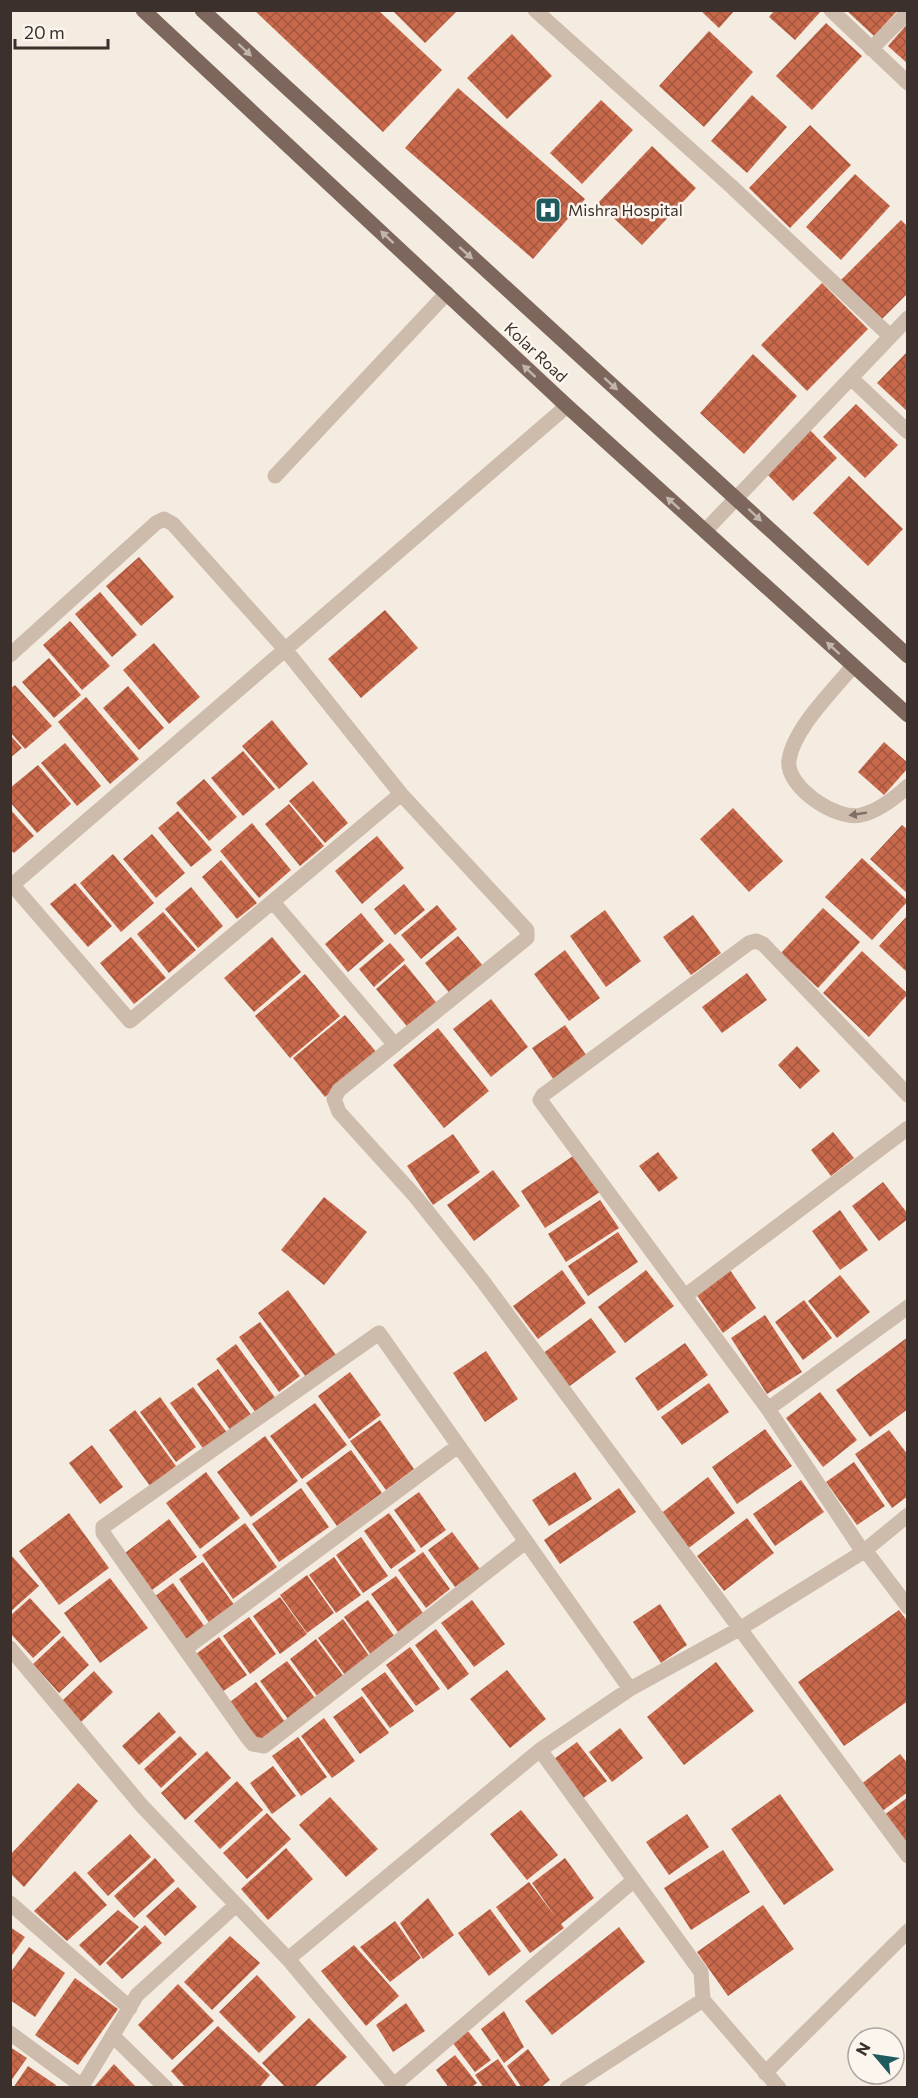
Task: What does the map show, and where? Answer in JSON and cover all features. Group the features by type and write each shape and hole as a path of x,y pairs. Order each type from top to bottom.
{"main road":[{"name":"Kolar Road","path":"202,10 908,657"},
{"name":"Kolar Road","path":"149,12 567,406 908,715"}],"street":[{"path":"535,10 731,186 890,336"},
{"path":"831,10 908,83"},
{"path":"871,49 908,12"},
{"path":"275,476 447,293"},
{"path":"705,531 908,318"},
{"path":"851,378 908,432"},
{"path":"400,794 130,1021 11,885 567,406"},
{"path":"10,655 156,523 164,519 172,524 284,648 400,794 529,934 339,1090 334,1100 339,1112 415,1196 482,1280 572,1405 741,1628 908,1856"},
{"path":"853,666 793,744 788,763 793,780 827,809 842,816 861,816 878,808 908,786"},
{"path":"273,902 395,1045"},
{"path":"904,1596 864,1551 768,1409 540,1100 543,1095 749,943 756,941 763,944 908,1095"},
{"path":"685,1296 908,1128"},
{"path":"768,1409 908,1307"},
{"path":"524,1543 264,1746 253,1744 247,1737 103,1533 103,1527 379,1333 524,1543 630,1689"},
{"path":"185,1649 458,1446"},
{"path":"288,1959 540,1750 630,1689 741,1628 864,1551 908,1515"},
{"path":"10,1648 142,1806 288,1959 394,2085 633,1881"},
{"path":"540,1750 701,1972 703,2000 779,2088"},
{"path":"10,1903 130,2008"},
{"path":"10,2033 81,2087 137,1995 235,1906"},
{"path":"765,2073 908,1931"},
{"path":"567,2088 703,2000"},
{"path":"113,2037 166,2088"}],"building":[{"path":"254,10 378,10 442,70 383,132"},
{"path":"392,10 458,10 425,43"},
{"path":"700,10 735,10 719,28"},
{"path":"775,10 822,10 795,40 769,17"},
{"path":"846,10 898,10 874,36"},
{"path":"826,23 862,56 812,110 776,76"},
{"path":"908,23 908,64 888,46"},
{"path":"709,31 753,72 704,127 659,86"},
{"path":"512,34 552,76 507,119 467,78"},
{"path":"458,88 585,199 533,259 405,148"},
{"path":"752,95 787,127 747,173 711,141"},
{"path":"601,100 633,130 582,184 550,153"},
{"path":"810,125 851,165 790,228 749,188"},
{"path":"652,146 696,188 642,245 598,203"},
{"path":"855,174 890,206 841,260 806,227"},
{"path":"901,220 908,227 908,293 879,322 839,282"},
{"path":"822,283 868,329 807,391 761,345"},
{"path":"908,351 908,412 877,383"},
{"path":"753,354 797,396 744,454 700,413"},
{"path":"856,404 898,445 865,478 823,437"},
{"path":"810,430 837,458 793,501 766,473"},
{"path":"849,476 903,529 868,566 813,513"},
{"path":"139,557 174,597 141,626 106,586"},
{"path":"100,592 137,635 112,657 75,614"},
{"path":"385,610 418,648 361,698 328,659"},
{"path":"70,621 110,666 82,690 43,645"},
{"path":"154,643 200,697 169,724 123,670"},
{"path":"49,658 81,695 54,718 22,682"},
{"path":"15,685 52,726 25,749 10,732 10,689"},
{"path":"128,686 164,728 139,750 103,708"},
{"path":"86,697 139,759 110,784 58,722"},
{"path":"272,720 308,764 279,789 242,746"},
{"path":"10,735 22,748 10,758"},
{"path":"884,742 908,763 908,768 884,795 858,772"},
{"path":"65,743 101,786 77,806 41,763"},
{"path":"243,751 275,789 243,816 211,778"},
{"path":"38,765 71,804 37,833 10,802 10,788"},
{"path":"204,779 237,817 209,841 176,803"},
{"path":"313,781 348,823 325,843 289,801"},
{"path":"289,804 324,846 300,866 265,824"},
{"path":"733,808 783,861 749,892 700,839"},
{"path":"10,809 34,836 14,853 10,849"},
{"path":"178,811 212,850 191,867 158,828"},
{"path":"252,823 291,870 259,898 220,851"},
{"path":"902,825 908,830 908,894 870,859"},
{"path":"152,834 185,873 156,898 123,859"},
{"path":"377,836 404,868 362,904 335,871"},
{"path":"113,854 154,903 121,932 80,883"},
{"path":"862,858 908,901 872,940 825,897"},
{"path":"221,860 257,903 237,919 202,877"},
{"path":"75,883 112,926 88,947 50,904"},
{"path":"404,884 425,910 395,935 374,909"},
{"path":"191,887 223,926 198,948 165,909"},
{"path":"437,905 457,929 421,959 401,935"},
{"path":"823,908 860,942 818,988 781,953"},
{"path":"605,910 641,961 606,987 570,936"},
{"path":"163,912 196,950 169,973 137,934"},
{"path":"361,913 384,941 348,972 325,944"},
{"path":"693,915 721,953 691,975 663,937"},
{"path":"908,915 908,973 879,946"},
{"path":"458,936 484,967 451,995 425,963"},
{"path":"131,937 166,978 134,1004 100,963"},
{"path":"272,937 301,972 254,1012 224,978"},
{"path":"390,943 405,960 374,987 359,969"},
{"path":"565,950 600,998 569,1021 534,974"},
{"path":"862,951 908,994 869,1037 823,993"},
{"path":"405,964 439,1006 410,1030 376,989"},
{"path":"747,973 767,1000 722,1033 702,1007"},
{"path":"305,974 340,1016 290,1058 255,1016"},
{"path":"491,999 528,1047 491,1077 453,1029"},
{"path":"345,1015 378,1054 325,1097 293,1058"},
{"path":"565,1025 589,1059 556,1083 532,1048"},
{"path":"438,1028 489,1091 444,1128 393,1065"},
{"path":"797,1046 820,1071 800,1089 778,1065"},
{"path":"833,1132 854,1158 831,1176 811,1150"},
{"path":"453,1134 480,1172 433,1205 407,1166"},
{"path":"658,1152 678,1178 659,1192 639,1166"},
{"path":"576,1154 600,1192 545,1228 521,1191"},
{"path":"493,1170 520,1206 474,1241 447,1205"},
{"path":"883,1182 908,1214 908,1219 879,1241 852,1206"},
{"path":"324,1197 367,1232 324,1285 281,1250"},
{"path":"600,1200 619,1228 566,1262 548,1234"},
{"path":"840,1210 868,1250 840,1270 812,1231"},
{"path":"618,1232 638,1262 588,1296 568,1266"},
{"path":"562,1270 586,1303 538,1339 513,1306"},
{"path":"646,1270 674,1306 625,1343 598,1307"},
{"path":"730,1270 756,1308 723,1333 696,1294"},
{"path":"840,1275 870,1312 837,1338 808,1301"},
{"path":"288,1290 336,1355 306,1377 258,1313"},
{"path":"804,1300 832,1338 803,1360 775,1322"},
{"path":"765,1315 802,1372 767,1394 731,1338"},
{"path":"591,1318 616,1352 567,1388 542,1354"},
{"path":"260,1322 300,1376 279,1392 239,1337"},
{"path":"908,1337 908,1409 870,1437 836,1390"},
{"path":"685,1343 708,1375 658,1411 635,1378"},
{"path":"236,1344 276,1399 256,1413 216,1359"},
{"path":"486,1351 518,1399 485,1422 453,1373"},
{"path":"218,1369 252,1416 231,1431 197,1384"},
{"path":"350,1372 381,1415 349,1439 318,1396"},
{"path":"709,1383 729,1412 682,1445 661,1417"},
{"path":"193,1387 228,1434 205,1451 170,1403"},
{"path":"820,1392 857,1440 823,1467 786,1418"},
{"path":"160,1397 196,1447 176,1462 140,1412"},
{"path":"315,1403 347,1445 302,1479 270,1436"},
{"path":"135,1410 176,1466 150,1486 109,1430"},
{"path":"380,1420 414,1469 386,1490 350,1441"},
{"path":"765,1429 792,1466 737,1504 712,1467"},
{"path":"889,1430 908,1455 908,1496 892,1508 855,1454"},
{"path":"265,1436 298,1481 251,1517 217,1472"},
{"path":"92,1445 123,1487 100,1504 69,1463"},
{"path":"351,1450 382,1493 337,1526 306,1483"},
{"path":"854,1462 885,1506 857,1525 826,1482"},
{"path":"206,1472 240,1518 200,1549 166,1503"},
{"path":"575,1472 592,1499 549,1526 532,1500"},
{"path":"708,1477 735,1513 686,1550 659,1515"},
{"path":"801,1480 824,1512 775,1546 753,1514"},
{"path":"301,1488 329,1527 279,1562 252,1524"},
{"path":"619,1488 636,1512 560,1564 544,1540"},
{"path":"419,1492 446,1530 421,1548 394,1510"},
{"path":"69,1513 109,1568 59,1605 19,1551"},
{"path":"389,1513 416,1551 391,1569 364,1531"},
{"path":"747,1518 774,1553 724,1591 697,1556"},
{"path":"169,1519 197,1557 152,1590 125,1553"},
{"path":"245,1523 277,1567 233,1599 202,1555"},
{"path":"452,1532 480,1569 455,1587 428,1550"},
{"path":"361,1537 388,1576 363,1593 336,1555"},
{"path":"423,1552 450,1589 426,1608 398,1570"},
{"path":"10,1554 39,1586 10,1612"},
{"path":"334,1557 361,1595 336,1613 309,1575"},
{"path":"203,1562 235,1606 210,1624 179,1579"},
{"path":"307,1575 334,1613 307,1633 280,1595"},
{"path":"396,1576 423,1613 398,1632 371,1594"},
{"path":"110,1578 148,1628 100,1663 64,1613"},
{"path":"173,1583 205,1627 185,1642 154,1597"},
{"path":"280,1597 307,1634 280,1654 253,1616"},
{"path":"30,1598 61,1632 33,1658 10,1633 10,1616"},
{"path":"368,1600 395,1637 371,1655 344,1617"},
{"path":"472,1600 505,1644 474,1667 441,1623"},
{"path":"660,1604 687,1645 661,1663 633,1622"},
{"path":"899,1610 908,1622 908,1701 844,1746 798,1682"},
{"path":"249,1617 276,1654 250,1674 223,1636"},
{"path":"343,1619 370,1657 345,1675 318,1638"},
{"path":"436,1629 469,1674 448,1690 415,1645"},
{"path":"63,1636 89,1665 59,1693 33,1664"},
{"path":"219,1637 247,1675 219,1694 192,1657"},
{"path":"316,1639 344,1677 317,1696 290,1659"},
{"path":"410,1647 440,1689 416,1706 386,1665"},
{"path":"287,1661 315,1698 288,1719 260,1681"},
{"path":"716,1662 754,1711 684,1765 647,1717"},
{"path":"507,1670 546,1719 510,1748 470,1699"},
{"path":"94,1671 113,1692 81,1722 62,1701"},
{"path":"385,1672 414,1711 390,1728 361,1689"},
{"path":"256,1682 285,1722 259,1742 230,1702"},
{"path":"362,1696 389,1733 360,1754 333,1717"},
{"path":"159,1712 176,1732 139,1765 122,1746"},
{"path":"324,1718 355,1761 332,1778 301,1736"},
{"path":"620,1728 643,1758 612,1782 589,1752"},
{"path":"180,1736 197,1754 161,1788 144,1769"},
{"path":"298,1737 327,1777 301,1796 272,1756"},
{"path":"577,1742 607,1781 579,1801 550,1762"},
{"path":"207,1751 231,1778 185,1820 161,1793"},
{"path":"900,1754 908,1764 908,1792 881,1812 860,1785"},
{"path":"273,1766 296,1796 272,1814 250,1783"},
{"path":"237,1781 263,1810 220,1849 194,1821"},
{"path":"78,1783 98,1801 24,1887 10,1873 10,1855"},
{"path":"780,1794 834,1870 784,1905 731,1829"},
{"path":"330,1797 378,1849 346,1877 299,1825"},
{"path":"908,1797 908,1848 883,1816"},
{"path":"521,1810 558,1855 527,1880 490,1834"},
{"path":"267,1813 291,1839 247,1879 223,1853"},
{"path":"687,1814 709,1847 669,1875 646,1842"},
{"path":"130,1834 151,1857 108,1896 87,1873"},
{"path":"286,1848 313,1879 268,1920 241,1889"},
{"path":"723,1850 750,1892 691,1930 664,1888"},
{"path":"155,1858 175,1881 134,1918 114,1896"},
{"path":"565,1858 594,1898 561,1924 564,1928 530,1953 496,1907 529,1882 555,1916 532,1883"},
{"path":"75,1871 107,1905 67,1941 34,1911"},
{"path":"178,1887 197,1907 165,1936 146,1916"},
{"path":"428,1898 454,1935 423,1959 400,1923"},
{"path":"763,1905 794,1949 728,1996 697,1952"},
{"path":"490,1909 521,1951 489,1976 458,1933"},
{"path":"118,1910 139,1927 100,1966 79,1945"},
{"path":"395,1921 421,1958 390,1982 360,1947"},
{"path":"145,1925 162,1943 122,1979 106,1963"},
{"path":"10,1927 25,1937 10,1958"},
{"path":"619,1927 645,1962 552,2035 525,2001"},
{"path":"230,1936 260,1963 212,2010 184,1982"},
{"path":"354,1945 399,1996 366,2026 321,1971"},
{"path":"29,1947 65,1973 35,2017 10,2000 10,1973"},
{"path":"257,1975 296,2017 259,2053 219,2012"},
{"path":"75,1978 118,2009 78,2065 35,2035"},
{"path":"178,1984 214,2021 172,2060 138,2025"},
{"path":"406,2003 425,2031 393,2052 376,2025"},
{"path":"504,2011 524,2047 504,2063 481,2029"},
{"path":"309,2018 347,2057 313,2088 286,2088 262,2063"},
{"path":"218,2026 270,2075 259,2088 186,2088 171,2071"},
{"path":"467,2030 491,2060 475,2072 452,2042"},
{"path":"10,2047 27,2058 10,2082"},
{"path":"528,2049 550,2080 540,2088 522,2088 507,2066"},
{"path":"455,2055 477,2083 471,2088 449,2088 436,2070"},
{"path":"498,2059 518,2088 484,2088 475,2075"},
{"path":"114,2064 137,2088 93,2088"},
{"path":"28,2066 56,2085 54,2088 13,2088"}],"place":[{"name":"Mishra Hospital","path":"548,210"}]}
